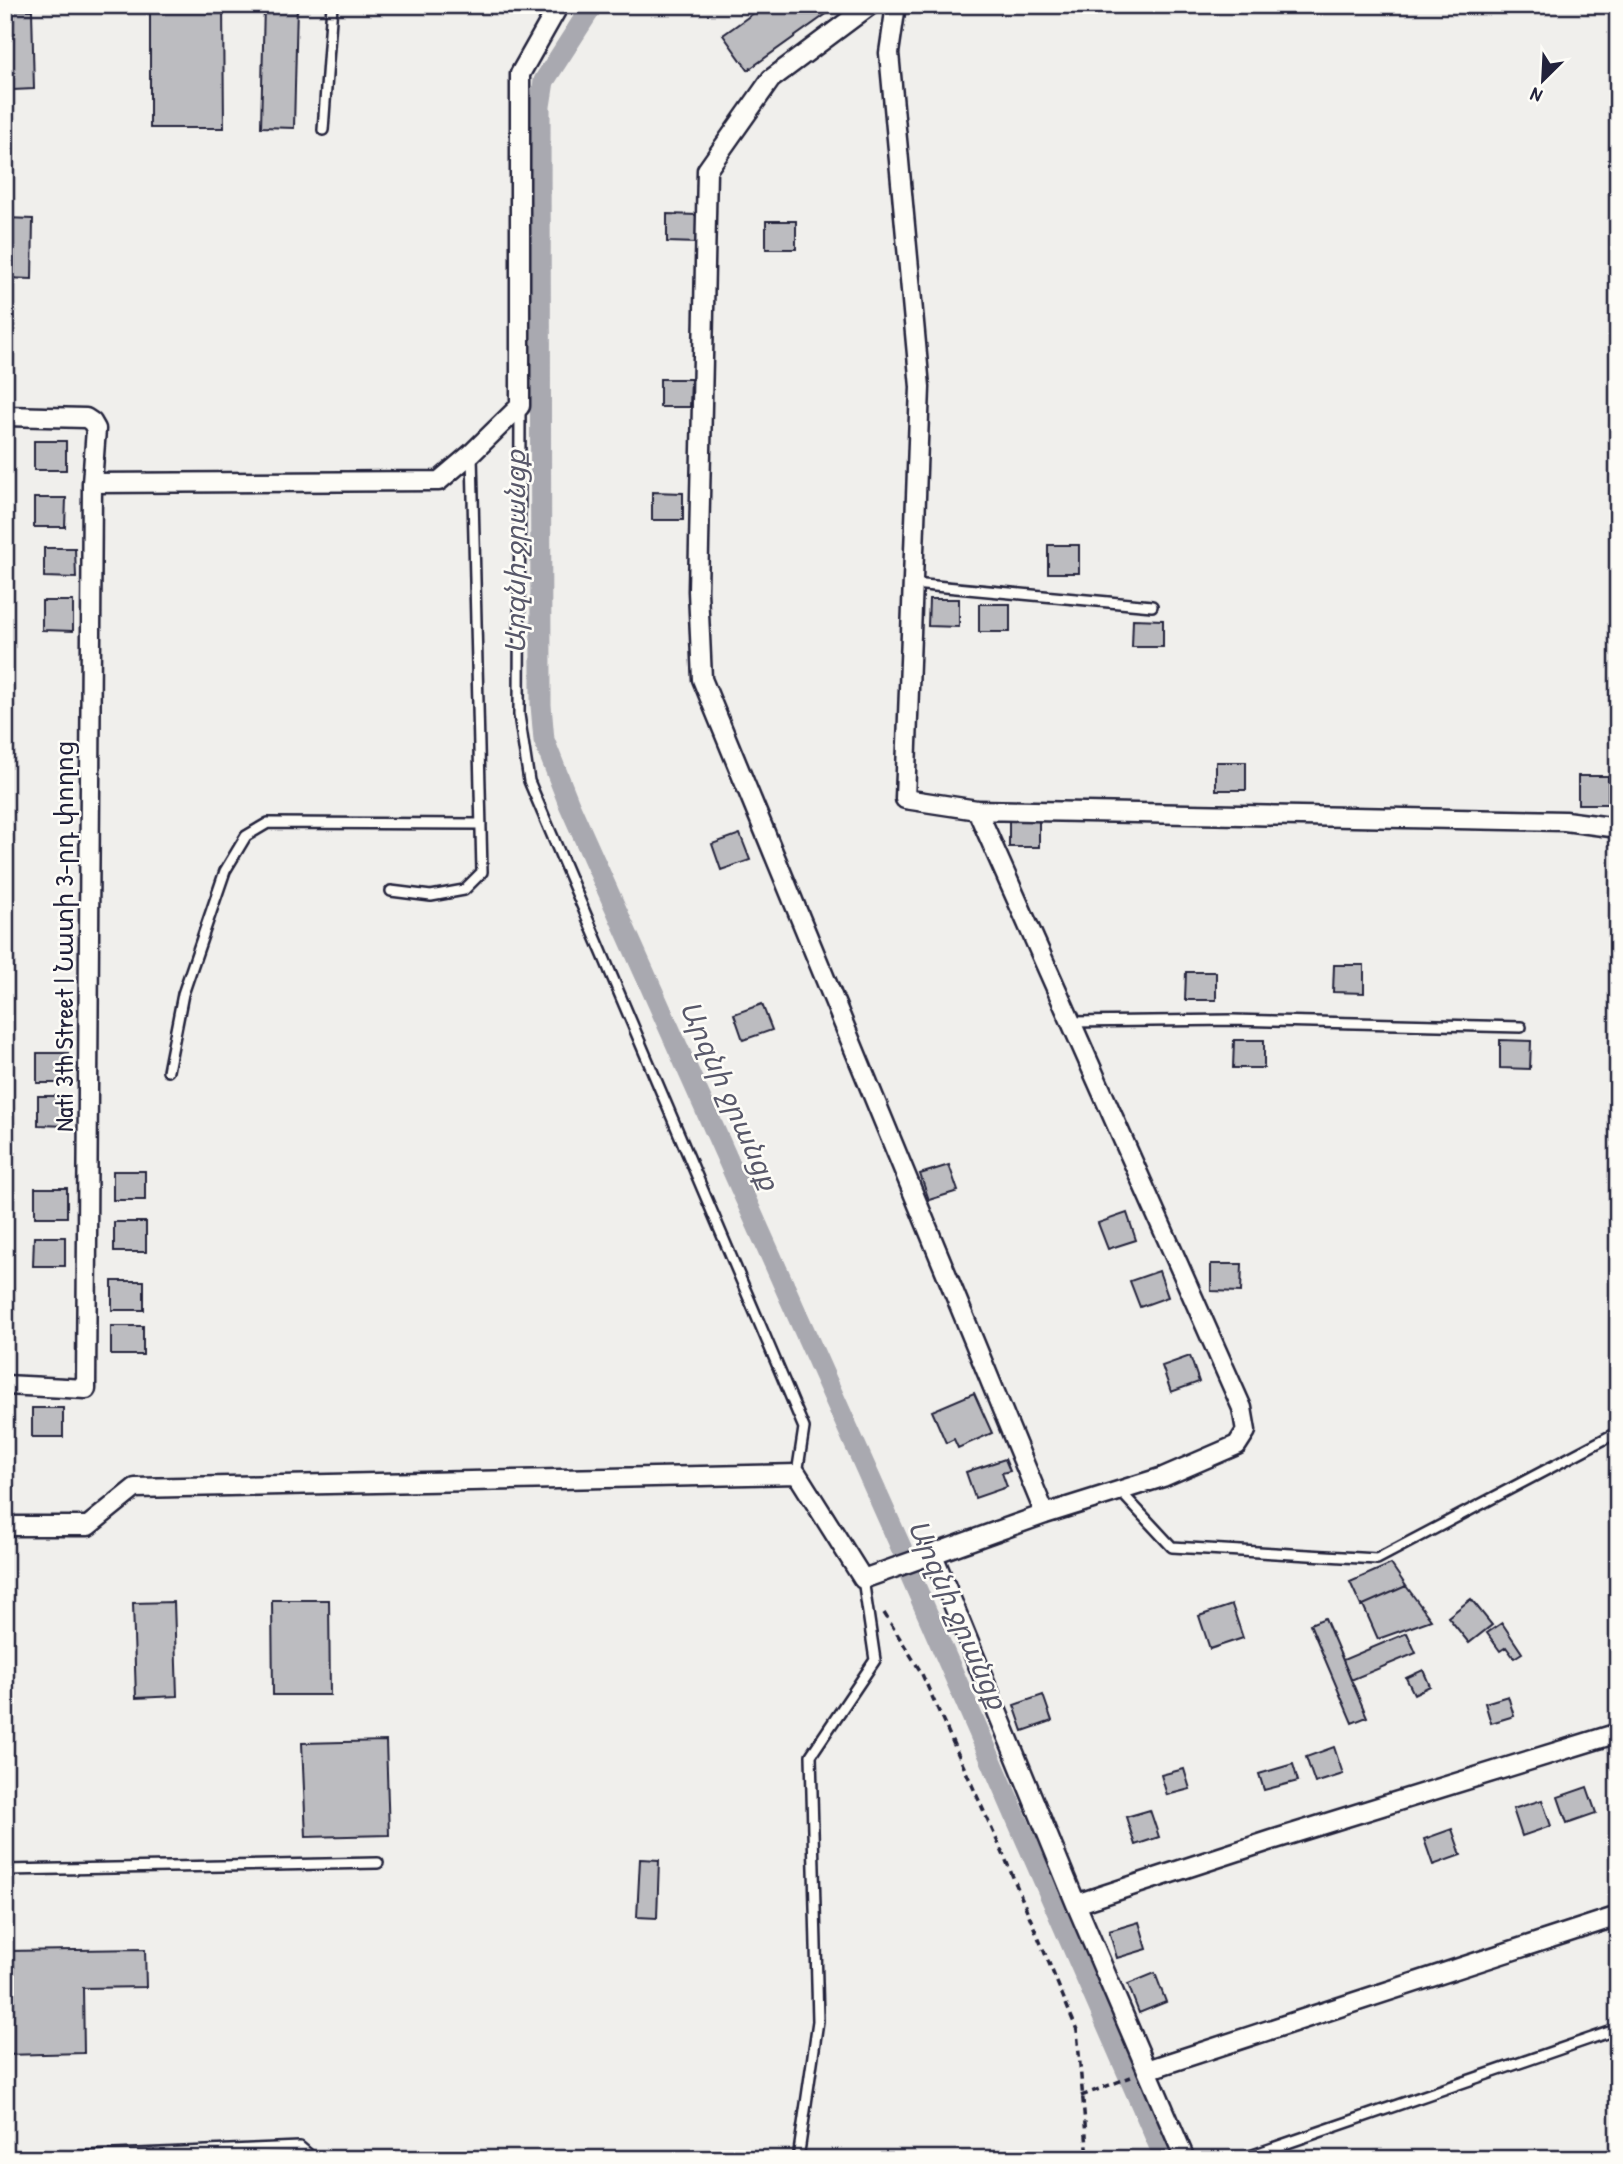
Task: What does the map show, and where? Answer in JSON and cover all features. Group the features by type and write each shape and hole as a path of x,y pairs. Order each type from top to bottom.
{"street":[{"path":"92,483 439,481 520,406 520,74 559,5"},
{"path":"870,5 771,79 707,170 698,591 702,679 1045,1514"},
{"path":"896,5 889,54 920,387 905,799 977,810 1565,821 1618,828"},
{"name":"Nati 3th Street | Նատի 3-րդ փողոց","path":"5,416 86,418 96,429 92,483 86,1389 5,1385"},
{"path":"5,1526 88,1526 135,1488 797,1474 863,1579 1045,1514 1163,1477 1237,1445 1246,1431 1242,1408 977,810"},
{"path":"925,1558 1076,1904 1142,2072 1185,2159"},
{"path":"1076,1904 1618,1733"},
{"path":"1142,2072 1618,1916"}],"lane":[{"path":"323,130 332,5"},
{"path":"520,406 519,715 529,781 804,1428 797,1474"},
{"path":"391,891 431,896 464,890 482,872 472,453"},
{"path":"913,584 1152,606"},
{"path":"168,1071 183,994 225,871 246,836 268,823 481,824"},
{"path":"1071,1022 1232,1020 1521,1027"},
{"path":"1120,1491 1172,1547 1377,1559 1618,1432"},
{"path":"798,2159 818,2021 811,1755 875,1660 863,1579"},
{"path":"5,1870 378,1863"},
{"path":"1241,2159 1618,2029"},
{"path":"23,2159 300,2147 314,2159"}],"path":[{"path":"863,1579 920,1672 1006,1858 1077,2031 1088,2159"},
{"path":"1081,2096 1142,2072"}],"building":[{"path":"150,5 223,5 224,128 150,128"},
{"path":"264,5 297,5 294,128 261,127"},
{"path":"765,5 839,5 748,70 723,35"},
{"path":"11,10 32,10 34,89 13,90"},
{"path":"667,214 698,215 698,243 667,242"},
{"path":"5,218 33,219 32,279 5,278"},
{"path":"766,221 796,221 796,249 766,249"},
{"path":"660,379 691,379 690,407 660,407"},
{"path":"34,441 66,441 66,470 34,470"},
{"path":"652,492 683,493 683,520 652,520"},
{"path":"34,498 66,498 65,527 34,527"},
{"path":"1048,545 1079,545 1079,573 1048,573"},
{"path":"44,548 75,548 76,578 44,577"},
{"path":"929,599 959,599 959,627 928,626"},
{"path":"42,601 73,601 73,631 42,630"},
{"path":"979,604 1010,604 1010,632 979,632"},
{"path":"1133,619 1163,620 1163,647 1132,647"},
{"path":"1216,762 1246,762 1246,790 1216,790"},
{"path":"1578,776 1608,776 1608,804 1578,804"},
{"path":"1009,819 1039,819 1039,847 1009,847"},
{"path":"740,834 750,860 721,870 712,844"},
{"path":"1334,965 1364,965 1364,993 1333,992"},
{"path":"1186,972 1216,972 1216,1000 1185,1000"},
{"path":"762,1004 772,1030 743,1040 734,1014"},
{"path":"1234,1040 1264,1040 1264,1068 1233,1068"},
{"path":"1500,1040 1531,1041 1530,1069 1500,1068"},
{"path":"37,1053 68,1053 68,1083 37,1083"},
{"path":"38,1096 69,1096 69,1126 38,1125"},
{"path":"949,1165 958,1191 929,1200 920,1174"},
{"path":"113,1171 145,1171 145,1200 113,1200"},
{"path":"35,1188 67,1188 67,1217 35,1217"},
{"path":"1127,1213 1136,1240 1108,1249 1098,1223"},
{"path":"114,1222 146,1222 146,1252 114,1252"},
{"path":"34,1237 65,1237 65,1266 33,1266"},
{"path":"1211,1264 1242,1264 1241,1292 1211,1291"},
{"path":"1159,1271 1168,1297 1140,1307 1130,1281"},
{"path":"112,1281 144,1281 144,1310 112,1310"},
{"path":"111,1326 143,1326 143,1355 111,1355"},
{"path":"1190,1356 1199,1382 1171,1392 1162,1366"},
{"path":"974,1393 992,1433 958,1448 954,1439 946,1443 932,1411"},
{"path":"32,1408 63,1408 63,1437 32,1437"},
{"path":"1005,1459 1010,1471 1002,1473 1007,1487 975,1498 966,1472"},
{"path":"1391,1564 1406,1586 1361,1606 1350,1582"},
{"path":"1406,1586 1431,1620 1378,1639 1363,1605"},
{"path":"1471,1599 1492,1625 1469,1643 1448,1617"},
{"path":"272,1600 329,1600 330,1695 273,1695"},
{"path":"174,1602 177,1696 136,1698 133,1603"},
{"path":"1232,1605 1243,1638 1210,1649 1199,1616"},
{"path":"1325,1618 1367,1717 1352,1723 1310,1624"},
{"path":"1502,1623 1522,1653 1514,1658 1506,1647 1500,1651 1487,1633"},
{"path":"1407,1633 1416,1653 1351,1680 1343,1660"},
{"path":"1423,1670 1430,1686 1414,1694 1406,1678"},
{"path":"1043,1695 1052,1721 1023,1731 1014,1705"},
{"path":"1508,1696 1514,1716 1491,1723 1485,1703"},
{"path":"386,1741 389,1835 306,1837 302,1743"},
{"path":"1334,1747 1343,1774 1315,1783 1306,1757"},
{"path":"1293,1764 1298,1781 1264,1790 1259,1774"},
{"path":"1184,1769 1190,1789 1167,1795 1161,1775"},
{"path":"1587,1787 1596,1813 1567,1823 1558,1797"},
{"path":"1542,1800 1551,1826 1522,1836 1513,1809"},
{"path":"1150,1810 1159,1837 1135,1845 1126,1817"},
{"path":"1452,1829 1461,1855 1433,1865 1424,1839"},
{"path":"640,1859 659,1860 657,1918 637,1917"},
{"path":"1139,1922 1147,1949 1117,1958 1109,1931"},
{"path":"145,1949 146,1987 83,1988 84,2053 5,2055 5,1951"},
{"path":"1155,1973 1166,2002 1139,2013 1128,1984"}],"waterway":[{"name":"Արզնի ջրանցք","path":"593,5 544,81 540,106 541,705 544,740 569,804 904,1554 910,1574 1165,2159"}]}
